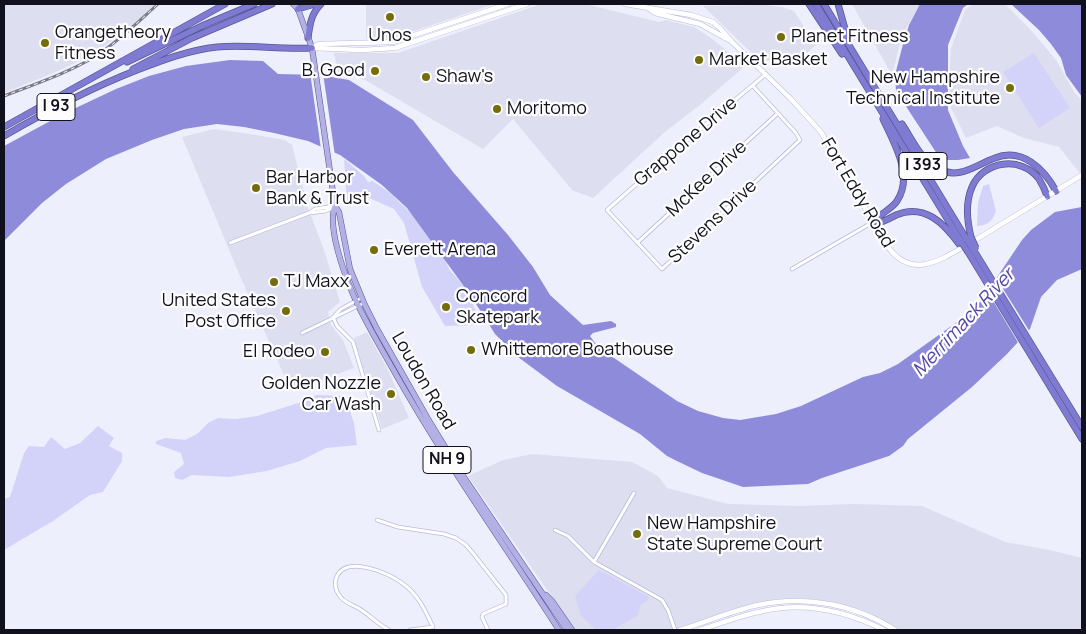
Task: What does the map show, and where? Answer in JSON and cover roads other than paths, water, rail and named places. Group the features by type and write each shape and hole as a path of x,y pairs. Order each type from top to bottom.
{"highway":[{"path":"88,80 225,4"},
{"name":"I 93","path":"4,127 88,80 204,25 254,4"},
{"name":"I 93","path":"4,136 192,38 272,4"},
{"path":"298,6 315,4"},
{"path":"308,38 311,18 321,4"},
{"path":"808,4 862,81"},
{"name":"I 393","path":"816,4 862,81 965,241"},
{"name":"I 393","path":"824,4 879,93 971,251 988,273 1082,439"},
{"path":"838,4 851,48"},
{"path":"109,81 157,62 198,50 230,46 312,48"},
{"path":"879,93 926,159 939,170 960,173 976,168 995,158 1018,156 1032,161 1038,166 1056,191"},
{"path":"874,222 896,202 903,188 902,163 875,101"},
{"path":"874,222 881,223 907,212 926,213 936,218 965,241 969,194 976,179 989,168 1006,164 1022,166 1030,170 1039,179 1047,196"},
{"name":"I 393","path":"971,251 983,278 1082,427"}],"main road":[{"name":"Loudon Road","path":"293,4 298,6 312,48 335,206 332,215 338,253 343,270 392,367 436,442 543,604 547,617 558,630"},
{"name":"Loudon Road","path":"360,302 441,441 567,630"},
{"path":"539,590 552,601 572,630"}],"street":[{"path":"312,48 319,44 393,42 508,4"},
{"path":"312,48 362,50 395,48 528,4"},
{"name":"Fort Eddy Road","path":"625,4 649,9 665,9 713,22 802,110 821,132 886,244 895,255 906,262 927,265 944,259 1082,175"},
{"name":"Grappone Drive","path":"607,210 679,146 766,74"},
{"path":"753,86 777,114"},
{"name":"Stevens Drive","path":"607,210 662,269 800,140 777,114"},
{"name":"McKee Drive","path":"638,243 777,114"},
{"path":"230,243 315,209 335,206"},
{"path":"792,269 874,222"},
{"path":"302,333 334,316 341,309 360,302"},
{"path":"334,316 337,326 352,342 379,430"},
{"path":"594,562 634,493"},
{"path":"376,520 398,527 444,534 456,538 466,545 506,595 506,604 483,614 482,617 488,630"},
{"path":"555,530 568,536 594,562 662,600 668,610 675,630"},
{"path":"389,630 339,596 336,580 342,570 348,566 357,565 402,582 418,598 433,628 410,630"},
{"path":"680,630 758,605 801,601 820,602 850,608 895,630"},
{"path":"700,630 759,612 804,608 842,613 884,630"}],"water":[{"path":"920,4 968,4 963,8 948,45 948,110 970,158 941,160 896,91 895,75 903,44 909,25"},
{"path":"1011,4 1082,4 1082,97 1066,75 1061,58 1051,44"},
{"name":"Merrimack River","path":"230,60 263,61 278,74 320,75 349,80 413,120 453,172 508,235 533,267 550,295 583,325 611,321 616,324 616,327 593,333 590,336 598,347 677,401 698,411 723,418 740,420 776,414 801,406 863,377 880,373 898,364 971,312 983,298 1022,240 1031,230 1055,212 1082,207 1082,269 1057,280 1041,297 1030,329 1007,354 972,387 889,456 808,484 743,487 702,473 667,456 640,434 557,386 518,357 495,334 471,296 407,208 382,185 340,155 308,141 244,127 217,124 184,129 106,159 66,184 42,203 4,241 4,146 65,113 149,76 186,66"}],"railway":[{"path":"4,96 63,73 96,56 120,38 158,4"}],"place":[{"name":"Unos","path":"390,17"},
{"name":"Planet Fitness","path":"781,37"},
{"name":"Orangetheory Fitness","path":"45,43"},
{"name":"Market Basket","path":"699,60"},
{"name":"B. Good","path":"375,71"},
{"name":"Shaw's","path":"426,77"},
{"name":"New Hampshire Technical Institute","path":"1010,88"},
{"name":"Moritomo","path":"497,109"},
{"name":"Bar Harbor Bank & Trust","path":"256,188"},
{"name":"Everett Arena","path":"374,250"},
{"name":"TJ Maxx","path":"274,282"},
{"name":"Concord Skatepark","path":"446,307"},
{"name":"United States Post Office","path":"286,311"},
{"name":"Whittemore Boathouse","path":"471,350"},
{"name":"El Rodeo","path":"325,352"},
{"name":"Golden Nozzle Car Wash","path":"391,394"},
{"name":"New Hampshire State Supreme Court","path":"637,534"}]}
